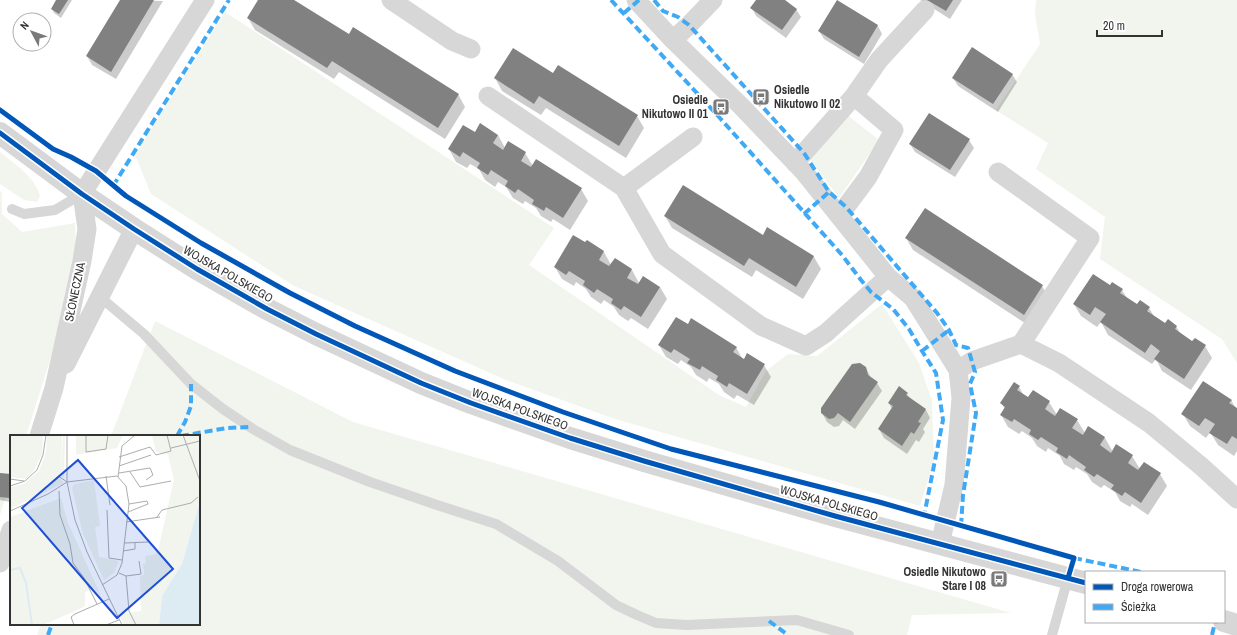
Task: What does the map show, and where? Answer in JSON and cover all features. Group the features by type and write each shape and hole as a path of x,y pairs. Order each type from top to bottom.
{"street":[{"path":"82,194 205,0"},
{"path":"391,0 452,41 472,49"},
{"path":"636,0 673,40 741,106 804,172 888,276 913,298 958,370 962,398 954,485 940,544"},
{"path":"673,40 713,0"},
{"path":"795,163 854,96 880,60 924,10"},
{"path":"488,96 624,188 662,254 761,326 806,346 826,333 888,276"},
{"path":"839,216 868,177 894,130 854,96"},
{"name":"WOJSKA POLSKIEGO","path":"0,133 82,194 197,269 267,309 421,383 471,403 570,438 644,461 835,516 1077,581"},
{"path":"624,188 693,137"},
{"path":"958,370 972,361 1021,344 1090,238 998,172"},
{"name":"SŁONECZNA","path":"40,435 54,388 87,230 82,194"},
{"name":"SŁONECZNA","path":"54,388 134,229"},
{"path":"1021,344 1059,364 1149,423 1201,466 1237,499"},
{"path":"0,563 10,533"},
{"path":"1225,621 1237,625"}],"lane":[{"path":"12,209 24,214 55,210 82,194"},
{"path":"100,297 144,334 191,384 223,409 253,429 290,450 370,482 496,524 558,561 616,605 637,615 656,623 687,625 797,620 849,635"},
{"path":"1052,635 1077,581"}],"shaded area":[{"path":"1036,0 1237,0 1237,363 1222,339 1100,259 1105,217 1036,169 1048,143 996,110 1040,44 1035,14"},
{"path":"225,12 554,228 529,265 719,395 746,407 766,371 788,354 817,356 882,304 919,363 932,401 934,461 920,506 615,419 506,380 294,286 151,194 135,155"},
{"path":"846,114 879,140 839,198 810,159"},
{"path":"0,152 24,171 34,183 40,196 37,202 24,200 0,184"},
{"path":"0,191 2,193 2,214 22,232 75,223 76,253 53,351 26,435 10,435 10,484 0,515"},
{"path":"155,321 353,422 1011,613 912,615 907,635 37,635 41,625 200,625 200,435 111,435"}],"building":[{"path":"56,0 68,0 59,14 51,9"},
{"path":"120,0 154,0 111,72 86,56"},
{"path":"258,0 294,0 349,34 353,27 459,94 438,128 332,61 327,68 247,18"},
{"path":"756,0 785,0 797,9 782,30 750,8"},
{"path":"837,0 878,25 859,57 818,31"},
{"path":"927,0 953,0 946,11"},
{"path":"972,47 1013,74 993,104 952,78"},
{"path":"513,48 553,73 558,65 638,115 619,146 539,96 534,104 494,78"},
{"path":"929,113 970,139 950,170 909,144"},
{"path":"480,123 498,135 493,143 503,150 508,141 526,152 521,161 531,167 536,159 582,188 563,218 546,207 544,211 532,204 534,200 518,189 515,193 505,186 508,181 491,170 488,175 477,168 480,163 463,152 460,157 448,149 463,125 475,132"},
{"path":"683,185 763,235 767,227 814,256 796,287 749,258 744,266 664,216"},
{"path":"925,208 1043,285 1024,315 905,238"},
{"path":"573,235 585,242 587,240 604,251 599,260 609,266 615,258 632,269 627,278 638,284 643,276 660,287 641,317 624,306 621,310 611,303 613,299 597,289 594,293 583,285 585,281 569,271 566,275 554,267"},
{"path":"1093,274 1110,285 1112,282 1123,289 1120,293 1137,304 1140,300 1150,307 1147,311 1165,323 1168,319 1177,326 1175,329 1192,341 1195,338 1206,345 1184,379 1154,359 1160,351 1151,344 1145,353 1100,322 1106,314 1095,307 1090,315 1073,304"},
{"path":"676,317 688,324 691,318 737,347 733,352 744,359 747,353 765,364 747,394 729,383 727,387 716,380 718,376 702,366 700,370 687,363 690,359 674,349 671,353 658,345"},
{"path":"860,363 866,367 868,375 878,382 850,422 838,413 834,418 829,419 821,413 821,408 852,364"},
{"path":"1203,381 1232,400 1229,403 1237,408 1237,439 1232,436 1227,444 1209,433 1215,424 1205,418 1199,426 1181,414"},
{"path":"1014,382 1020,386 1017,390 1028,397 1033,390 1050,401 1045,409 1055,416 1060,408 1078,419 1072,428 1083,435 1088,426 1105,437 1100,445 1111,453 1116,444 1133,455 1128,463 1138,470 1144,462 1161,473 1141,503 1125,492 1122,496 1111,489 1114,485 1097,474 1094,477 1084,470 1086,467 1069,455 1067,459 1056,452 1058,448 1041,437 1038,440 1029,434 1031,430 1014,419 1012,422 1000,415 1005,407 1000,403"},
{"path":"899,386 908,393 906,395 926,409 918,422 921,423 914,434 911,432 902,446 878,429 893,406 888,403"},
{"path":"0,473 10,474 9,498 0,497"}],"marked path":[{"path":"113,186 229,0"},
{"path":"611,0 719,117 842,255 871,292 893,309 909,329 936,373 943,420 924,516"},
{"path":"624,13 639,0"},
{"path":"654,0 663,11 678,17 689,25 804,153 829,192 846,207 937,313 949,330 956,345 968,348 975,372 970,384 976,413 963,495 961,526"},
{"path":"804,214 829,192"},
{"path":"922,351 949,330"},
{"path":"178,435 185,422 191,406 191,384"},
{"path":"187,435 227,428 251,427"},
{"path":"1074,558 1136,571"},
{"path":"769,621 788,635"},
{"path":"1212,635 1215,623"},
{"path":"48,635 52,625"}],"cycle path":[{"path":"0,110 53,149 96,171 126,196 201,243 290,293 355,326 455,371 563,412 671,449 879,502 1074,558 1068,578"},
{"path":"0,133 82,194 197,269 267,309 316,334 421,383 471,403 570,438 644,461 835,516 1085,583"}],"place":[{"name":"Osiedle Nikutowo II 02","path":"761,97"},
{"name":"Osiedle Nikutowo II 01","path":"721,107"},
{"name":"Osiedle Nikutowo Stare I 08","path":"999,579"}]}
